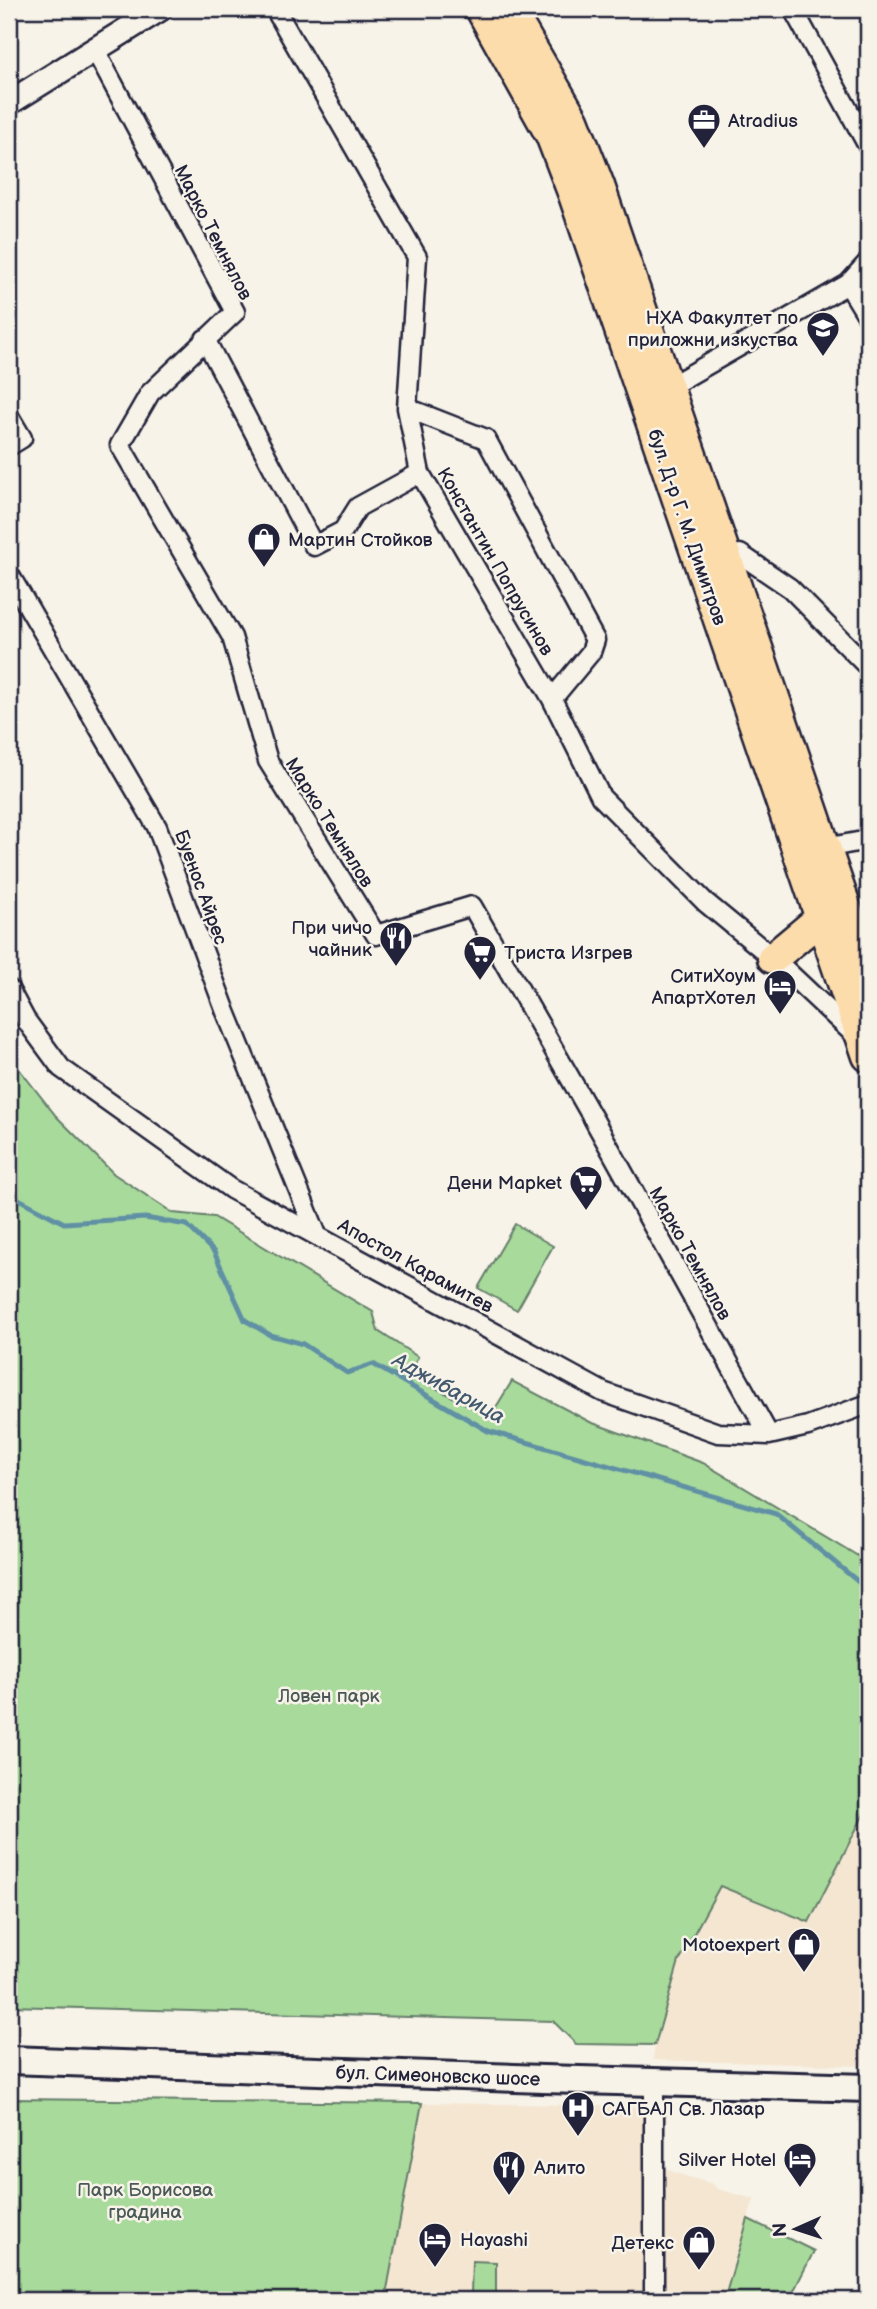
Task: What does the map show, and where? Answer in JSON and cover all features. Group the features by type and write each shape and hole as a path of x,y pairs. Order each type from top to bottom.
{"main road":[{"name":"бул. Д-р Г. М. Димитров","path":"481,9 551,135 574,195 866,1050"},
{"name":"бул. Д-р Г. М. Димитров","path":"509,9 573,121 598,186 868,974"},
{"path":"773,958 821,918"},
{"name":"бул. Симеоновско шосе","path":"9,2060 868,2088"}],"street":[{"name":"Константин Попрусинов","path":"275,9 416,257 407,408 420,473 552,699 601,797 705,902 773,958 866,1050"},
{"path":"793,9 868,146"},
{"path":"9,103 152,11"},
{"name":"Марко Темнялов","path":"95,50 235,312 150,393 120,445 232,637 268,761 376,935 472,906 769,1434"},
{"path":"667,388 848,284 868,262"},
{"path":"848,284 868,317"},
{"path":"205,339 314,546 344,531 358,507 420,473"},
{"path":"407,408 486,439 595,640 591,652 552,699"},
{"path":"9,416 22,438 9,446"},
{"path":"726,559 740,554 790,588 868,667"},
{"name":"Буенос Айрес","path":"9,574 157,827 226,1012 317,1235"},
{"path":"825,848 868,840"},
{"name":"Апостол Карамитев","path":"9,989 25,1019 61,1068 230,1189 603,1392 718,1433 769,1434 808,1426 868,1404"},
{"path":"654,2081 654,2300"}],"shaded area":[{"path":"868,1806 868,2066 653,2060 679,1961 720,1886 809,1922"},
{"path":"422,2103 668,2106 662,2166 675,2173 713,2184 717,2189 754,2199 724,2300 385,2300"}],"green space":[{"name":"Ловен парк","path":"9,1056 56,1116 114,1174 173,1213 214,1217 373,1312 378,1331 418,1357 410,1374 490,1417 512,1381 590,1422 703,1463 868,1562 868,1806 809,1922 720,1886 679,1961 655,2045 576,2044 553,2021 9,2006"},
{"path":"515,1224 553,1246 517,1310 478,1288"},
{"name":"Парк Борисова градина","path":"9,2099 422,2103 385,2300 9,2300"},
{"path":"748,2219 814,2251 789,2300 724,2300"},
{"path":"472,2261 496,2262 496,2295 471,2294"}],"waterway":[{"name":"Аджибарица","path":"9,1194 64,1223 145,1218 187,1225 214,1252 245,1320 270,1335 303,1344 347,1373 373,1364 488,1431 776,1514 861,1584 868,1596"}],"place":[{"name":"Atradius","path":"704,150"},
{"name":"НХА Факултет по приложни изкуства","path":"823,358"},
{"name":"Мартин Стойков","path":"264,569"},
{"name":"При чичо чайник","path":"396,968"},
{"name":"Триста Изгрев","path":"480,982"},
{"name":"СитиХоум АпартХотел","path":"780,1016"},
{"name":"Дени Mapket","path":"586,1212"},
{"name":"Motoexpert","path":"804,1974"},
{"name":"САГБАЛ Св. Лазар","path":"578,2138"},
{"name":"Silver Hotel","path":"800,2189"},
{"name":"Алито","path":"509,2197"},
{"name":"Hayashi","path":"435,2269"},
{"name":"Детекс","path":"699,2272"}]}
